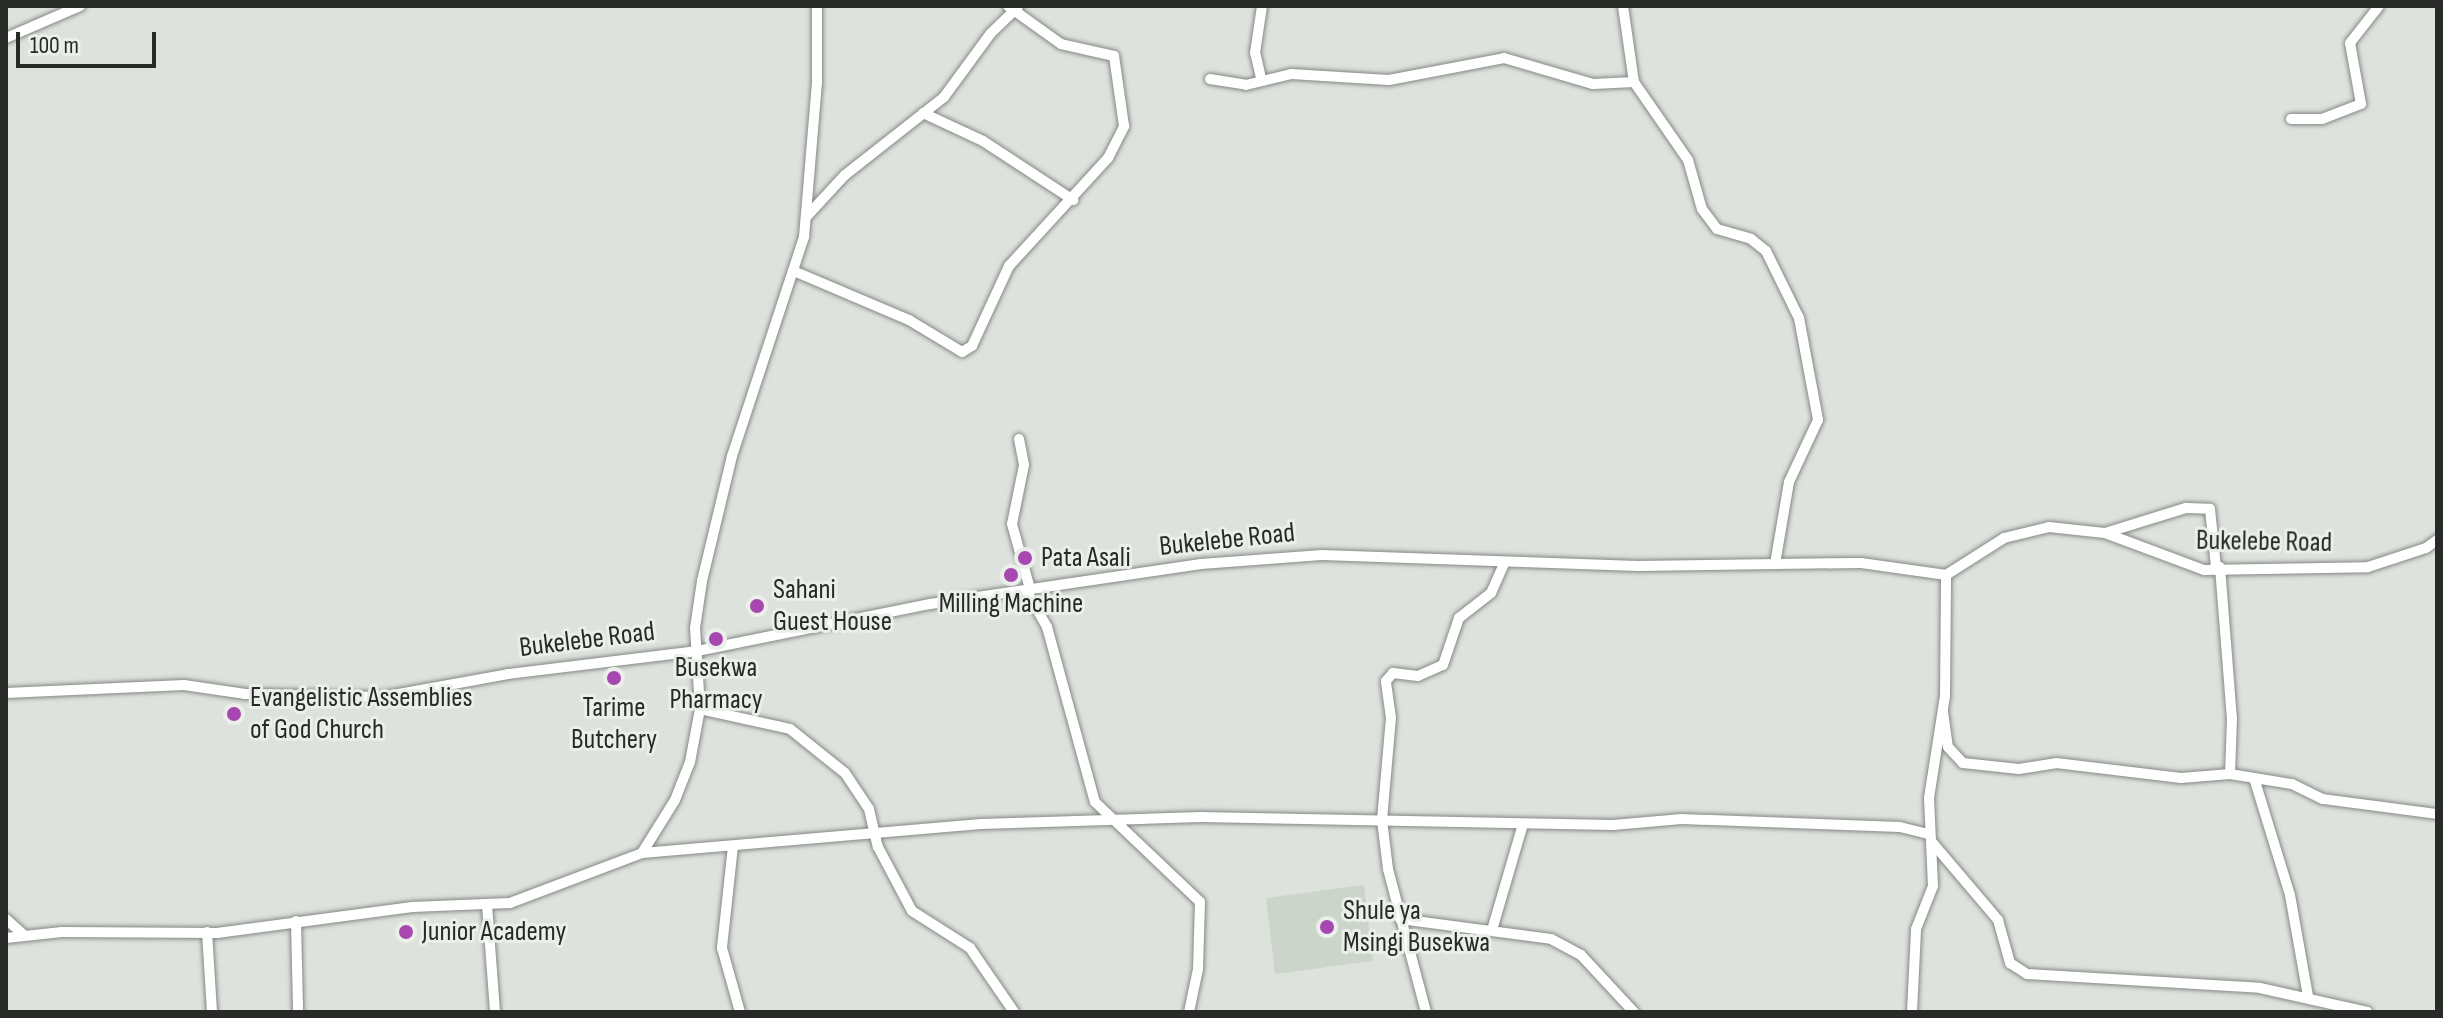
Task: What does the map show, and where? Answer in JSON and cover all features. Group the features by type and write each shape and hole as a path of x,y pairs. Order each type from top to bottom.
{"street":[{"path":"6,38 80,6"},
{"path":"642,853 684,780 700,709 698,600 725,480 796,272 807,216 817,6"},
{"path":"1261,78 1255,53 1262,6"},
{"path":"1623,6 1634,82 1688,160 1710,222 1758,243 1799,318 1818,420 1789,482 1775,564"},
{"path":"2291,119 2322,119 2361,104 2350,43 2379,6"},
{"path":"796,272 863,298 967,351 1009,266 1073,200 1122,133 1119,66 1110,53 1061,44 1014,7 955,84 845,175 807,216"},
{"path":"1210,79 1246,85 1261,78 1291,74 1389,80 1504,58 1593,84 1634,82"},
{"path":"923,113 983,141 1073,200"},
{"path":"1019,439 1024,465 1012,524 1028,590 1047,627 1095,802 1200,902 1198,969 1189,1012"},
{"path":"2105,533 2186,508 2210,509 2232,718 2230,774"},
{"name":"Bukelebe Road","path":"6,693 184,685 263,695 382,697 508,674 697,651 1028,590 1201,564 1322,555 1505,562 1861,563 1946,575 1969,557 2027,531 2049,527 2105,533 2194,569 2368,567 2426,548 2437,540"},
{"path":"1426,1012 1400,919 1382,820 1391,718 1386,681 1393,673 1418,676 1443,665 1459,618 1491,593 1505,562"},
{"path":"1946,575 1943,712 1948,747 1963,763 2019,769 2056,763 2181,778 2230,774 2292,784 2323,799 2437,814"},
{"path":"700,709 777,723 800,734 850,779 877,832 878,847 915,915 970,948 1014,1012"},
{"path":"1912,1012 1916,929 1933,886 1930,838 1932,764 1943,712"},
{"path":"2254,778 2290,895 2308,996"},
{"path":"6,938 24,935 207,932 412,907 487,905 534,897 642,853 877,832 1112,821 1382,820 1523,824 1682,819 1900,827 1930,838 1998,920 2010,963 2027,974 2260,988 2308,996 2367,1012"},
{"path":"1492,930 1523,824"},
{"path":"733,846 722,940 740,1012"},
{"path":"487,905 495,1012"},
{"path":"6,919 24,935"},
{"path":"1400,919 1492,930 1563,945 1605,978 1634,1012"},
{"path":"296,921 298,1012"},
{"path":"207,932 212,1012"}],"shaded area":[{"path":"1364,885 1373,961 1275,974 1266,898"}],"place":[{"name":"Pata Asali","path":"1025,558"},
{"name":"Milling Machine","path":"1011,575"},
{"name":"Sahani Guest House","path":"757,606"},
{"name":"Busekwa Pharmacy","path":"716,639"},
{"name":"Tarime Butchery","path":"614,678"},
{"name":"Evangelistic Assemblies of God Church","path":"234,714"},
{"name":"Shule ya Msingi Busekwa","path":"1327,927"},
{"name":"Junior Academy","path":"406,932"}]}
